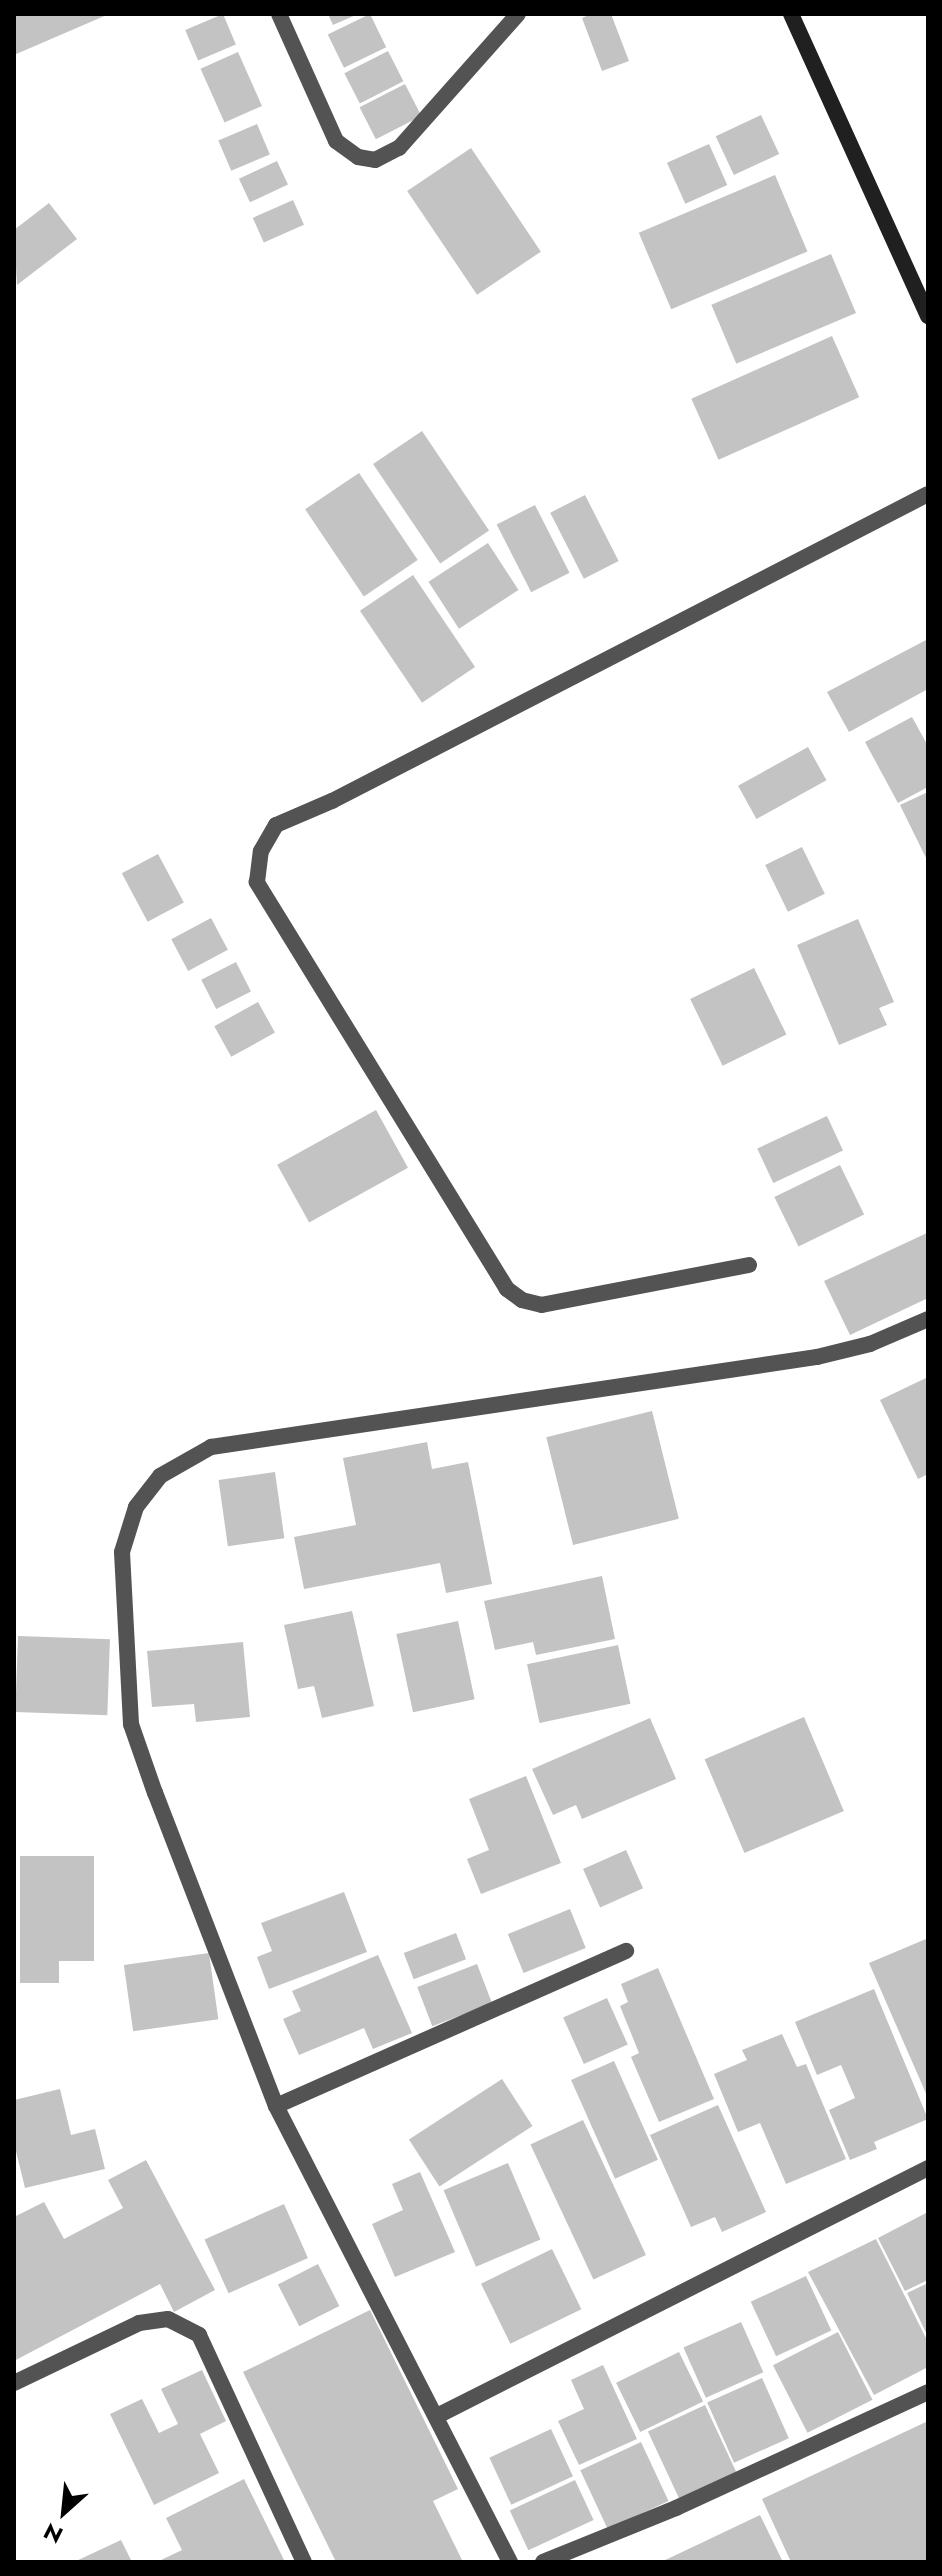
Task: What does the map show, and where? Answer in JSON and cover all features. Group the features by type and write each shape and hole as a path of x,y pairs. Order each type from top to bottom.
{"street":[{"path":"279,14 336,141 358,157 375,160 399,148 518,14"},
{"path":"791,14 928,316"},
{"path":"749,1265 542,1305 522,1300 507,1289 257,882 261,851 276,825 346,794 928,494"},
{"path":"510,2562 276,2106 131,1724 122,1552 136,1507 160,1476 211,1447 817,1357 870,1344 928,1319"},
{"path":"276,2106 626,1951"},
{"path":"437,2416 928,2168"},
{"path":"14,2383 139,2323 168,2319 199,2335 304,2562"},
{"path":"543,2562 676,2508 928,2392"}],"building":[{"path":"14,14 109,14 14,55"},
{"path":"223,14 236,44 198,60 185,30"},
{"path":"328,14 358,14 333,25"},
{"path":"370,14 386,47 344,68 328,35"},
{"path":"591,14 611,14 629,61 602,71 582,18"},
{"path":"388,51 403,81 360,104 344,73"},
{"path":"238,52 262,106 225,123 201,69"},
{"path":"405,84 421,116 376,139 360,107"},
{"path":"761,115 779,154 734,175 716,136"},
{"path":"257,124 270,154 231,171 218,140"},
{"path":"709,144 727,185 685,204 667,163"},
{"path":"471,148 541,252 477,295 407,191"},
{"path":"277,161 288,185 250,202 239,179"},
{"path":"775,175 807,251 671,309 639,233"},
{"path":"293,200 304,225 264,243 253,218"},
{"path":"49,203 77,239 17,285 14,230"},
{"path":"831,254 856,313 736,364 711,305"},
{"path":"832,336 859,397 719,460 691,399"},
{"path":"422,431 489,530 440,563 373,464"},
{"path":"359,473 418,560 364,596 305,509"},
{"path":"585,495 619,561 584,579 550,513"},
{"path":"535,505 570,573 531,592 497,525"},
{"path":"488,543 518,590 459,629 428,582"},
{"path":"413,575 475,667 422,703 360,611"},
{"path":"928,639 928,689 849,732 827,692"},
{"path":"912,717 928,746 928,787 898,803 865,742"},
{"path":"808,747 826,780 756,819 738,786"},
{"path":"928,792 928,862 900,805"},
{"path":"802,847 825,894 788,912 765,865"},
{"path":"158,854 184,903 148,922 122,873"},
{"path":"211,918 228,950 188,971 171,939"},
{"path":"858,919 894,1002 879,1008 887,1025 839,1045 797,945"},
{"path":"236,962 251,991 216,1009 201,980"},
{"path":"754,968 786,1035 723,1066 690,999"},
{"path":"258,1002 275,1033 231,1057 214,1026"},
{"path":"376,1110 408,1168 309,1223 277,1165"},
{"path":"827,1116 843,1150 773,1183 757,1149"},
{"path":"840,1165 864,1214 798,1246 774,1197"},
{"path":"927,1233 928,1298 850,1335 824,1281"},
{"path":"928,1377 928,1474 918,1479 880,1400"},
{"path":"652,1411 679,1519 573,1545 546,1437"},
{"path":"427,1442 432,1469 468,1462 492,1584 446,1593 440,1563 304,1589 294,1537 356,1525 343,1458"},
{"path":"275,1472 284,1538 228,1546 219,1480"},
{"path":"602,1576 615,1639 536,1655 533,1642 495,1650 484,1601"},
{"path":"352,1611 374,1706 322,1718 314,1686 298,1689 284,1625"},
{"path":"458,1621 475,1699 413,1712 396,1634"},
{"path":"18,1636 110,1639 107,1715 15,1712"},
{"path":"243,1642 250,1717 196,1722 194,1704 152,1707 147,1651"},
{"path":"618,1645 630,1704 540,1723 527,1664"},
{"path":"804,1717 844,1811 744,1853 705,1759"},
{"path":"650,1718 676,1779 582,1819 576,1805 553,1815 532,1769"},
{"path":"526,1776 561,1863 481,1894 467,1859 489,1850 469,1799"},
{"path":"626,1850 643,1888 600,1907 583,1869"},
{"path":"20,1856 94,1856 94,1961 59,1961 59,1983 20,1983"},
{"path":"344,1892 367,1952 269,1989 257,1957 272,1951 261,1923"},
{"path":"570,1909 586,1948 524,1973 508,1934"},
{"path":"456,1933 466,1959 414,1979 404,1953"},
{"path":"926,1939 928,1943 928,2098 869,1963"},
{"path":"209,1953 218,2019 133,2031 124,1965"},
{"path":"378,1955 412,2033 373,2049 364,2028 299,2055 283,2019 301,2011 292,1991"},
{"path":"477,1964 492,2003 432,2026 417,1987"},
{"path":"658,1968 714,2099 659,2122 631,2057 639,2053 620,2006 628,2002 621,1984"},
{"path":"874,1989 928,2119 874,2142 877,2149 850,2160 829,2110 855,2098 841,2065 817,2075 795,2022"},
{"path":"607,1998 628,2045 584,2064 563,2018"},
{"path":"782,2034 797,2067 806,2064 846,2159 786,2184 760,2123 738,2132 714,2074 747,2060 742,2050"},
{"path":"614,2061 658,2160 615,2179 571,2080"},
{"path":"502,2079 532,2126 439,2186 409,2139"},
{"path":"60,2089 71,2135 95,2129 105,2169 25,2188 14,2143 14,2100"},
{"path":"718,2105 766,2212 722,2232 715,2217 691,2227 650,2135"},
{"path":"583,2120 646,2255 593,2280 530,2145"},
{"path":"146,2160 215,2290 174,2312 160,2284 14,2361 14,2217 44,2202 64,2239 123,2208 108,2180"},
{"path":"508,2163 540,2239 476,2267 444,2190"},
{"path":"420,2172 455,2252 395,2277 372,2224 403,2210 392,2184"},
{"path":"284,2204 308,2258 229,2293 205,2239"},
{"path":"928,2212 928,2280 905,2291 878,2238"},
{"path":"876,2239 928,2342 928,2367 874,2395 808,2272"},
{"path":"552,2249 581,2309 510,2344 481,2284"},
{"path":"318,2264 339,2306 299,2326 278,2284"},
{"path":"806,2276 831,2330 776,2356 751,2302"},
{"path":"928,2283 928,2337 907,2293"},
{"path":"370,2310 458,2489 433,2501 463,2562 336,2562 243,2372"},
{"path":"741,2322 763,2372 706,2398 683,2348"},
{"path":"838,2332 873,2400 807,2433 773,2365"},
{"path":"679,2352 703,2401 640,2432 616,2383"},
{"path":"603,2365 637,2439 579,2465 558,2421 584,2409 571,2380"},
{"path":"202,2370 226,2421 200,2434 219,2473 154,2505 110,2414 142,2399 159,2433 178,2424 161,2389"},
{"path":"762,2378 789,2438 734,2463 707,2402"},
{"path":"705,2405 737,2473 680,2500 648,2432"},
{"path":"928,2421 928,2562 791,2562 762,2499"},
{"path":"551,2429 573,2476 511,2505 489,2458"},
{"path":"641,2442 668,2501 608,2529 580,2470"},
{"path":"244,2479 285,2562 157,2562 182,2550 166,2518"},
{"path":"575,2480 594,2520 528,2550 510,2510"},
{"path":"760,2515 783,2562 661,2562 697,2545"},
{"path":"121,2540 132,2562 74,2562"}]}
